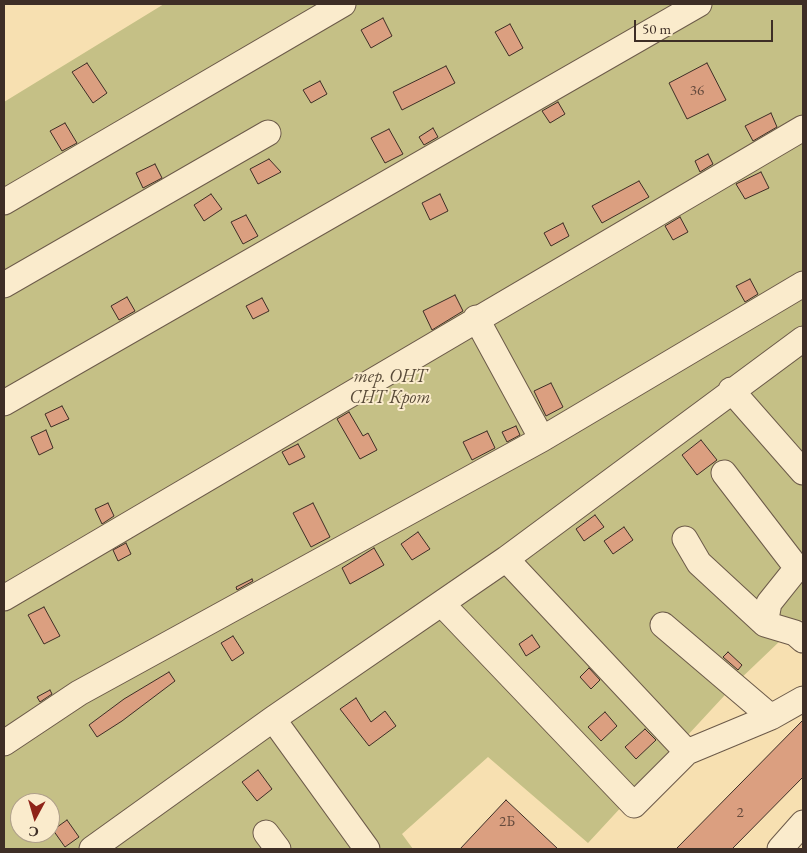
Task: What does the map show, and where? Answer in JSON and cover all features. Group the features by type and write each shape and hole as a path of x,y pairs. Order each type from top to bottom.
{"street":[{"path":"4,202 342,4"},
{"path":"4,403 699,4"},
{"path":"4,598 476,318 803,128"},
{"path":"4,286 268,133"},
{"path":"4,743 79,693 542,439 803,284"},
{"path":"476,318 542,439"},
{"path":"93,849 273,719 506,559 803,339"},
{"path":"732,390 803,472"},
{"path":"724,473 797,568 769,603 765,624"},
{"path":"685,539 699,563 765,624 800,633"},
{"path":"506,559 687,752"},
{"path":"442,604 634,805 687,752 771,717 803,699"},
{"path":"663,625 771,717"},
{"path":"273,719 327,790 367,849"},
{"path":"780,849 803,823"}],"green space":[{"name":"тер. ОНТ СНТ Крот","path":"164,4 803,4 803,619 736,683 588,843 488,757 402,834 413,849 4,849 4,102"}],"building":[{"path":"383,18 392,36 371,48 361,30"},
{"path":"510,24 523,48 509,56 495,32"},
{"path":"87,63 107,93 93,103 72,72"},
{"path":"707,63 726,100 687,119 669,83"},
{"path":"446,66 455,83 402,110 393,92"},
{"path":"320,81 327,94 311,103 303,90"},
{"path":"558,102 565,114 550,123 542,111"},
{"path":"771,113 777,127 753,141 745,126"},
{"path":"65,123 77,143 62,151 50,131"},
{"path":"433,128 438,137 424,145 419,137"},
{"path":"389,129 403,154 385,163 371,138"},
{"path":"708,154 713,164 700,172 695,161"},
{"path":"269,159 281,172 258,184 250,169"},
{"path":"155,164 162,178 143,188 136,173"},
{"path":"761,172 769,188 745,199 736,184"},
{"path":"639,181 649,197 602,223 592,206"},
{"path":"211,194 222,209 204,221 194,205"},
{"path":"440,194 448,211 430,220 422,203"},
{"path":"246,215 258,236 243,244 231,222"},
{"path":"680,217 688,232 673,240 665,226"},
{"path":"563,223 569,236 551,246 544,233"},
{"path":"750,279 758,294 745,302 736,286"},
{"path":"455,295 463,311 432,330 423,311"},
{"path":"127,297 135,311 119,320 111,306"},
{"path":"262,298 269,311 253,319 246,306"},
{"path":"551,383 563,407 546,416 534,391"},
{"path":"62,406 69,419 51,427 45,414"},
{"path":"349,412 363,436 368,433 377,450 360,459 337,419"},
{"path":"516,426 520,435 507,442 502,432"},
{"path":"46,430 53,448 39,455 31,437"},
{"path":"487,431 495,448 472,460 463,442"},
{"path":"701,440 717,460 697,475 682,455"},
{"path":"298,444 305,457 289,465 282,452"},
{"path":"108,503 114,516 102,524 95,509"},
{"path":"313,503 330,537 311,547 293,513"},
{"path":"595,515 604,527 584,541 576,529"},
{"path":"624,527 633,540 613,554 604,541"},
{"path":"418,532 430,549 412,560 401,544"},
{"path":"126,543 131,554 118,561 113,550"},
{"path":"374,548 384,565 350,584 342,568"},
{"path":"252,579 253,581 237,590 236,587"},
{"path":"44,607 60,636 44,644 28,615"},
{"path":"532,635 540,647 526,656 519,644"},
{"path":"233,636 244,653 232,661 221,643"},
{"path":"728,652 742,665 738,670 723,657"},
{"path":"589,668 600,680 591,689 580,677"},
{"path":"169,672 175,681 122,721 97,737 89,725 124,699"},
{"path":"50,690 52,694 40,702 37,697"},
{"path":"356,698 371,722 385,711 396,726 369,746 340,709"},
{"path":"605,712 617,726 601,741 588,727"},
{"path":"803,720 803,777 732,849 676,849"},
{"path":"645,729 656,740 636,759 625,747"},
{"path":"258,770 272,789 257,801 242,782"},
{"path":"506,800 558,849 460,849"},
{"path":"67,820 79,837 65,847 60,840 60,825"}]}
